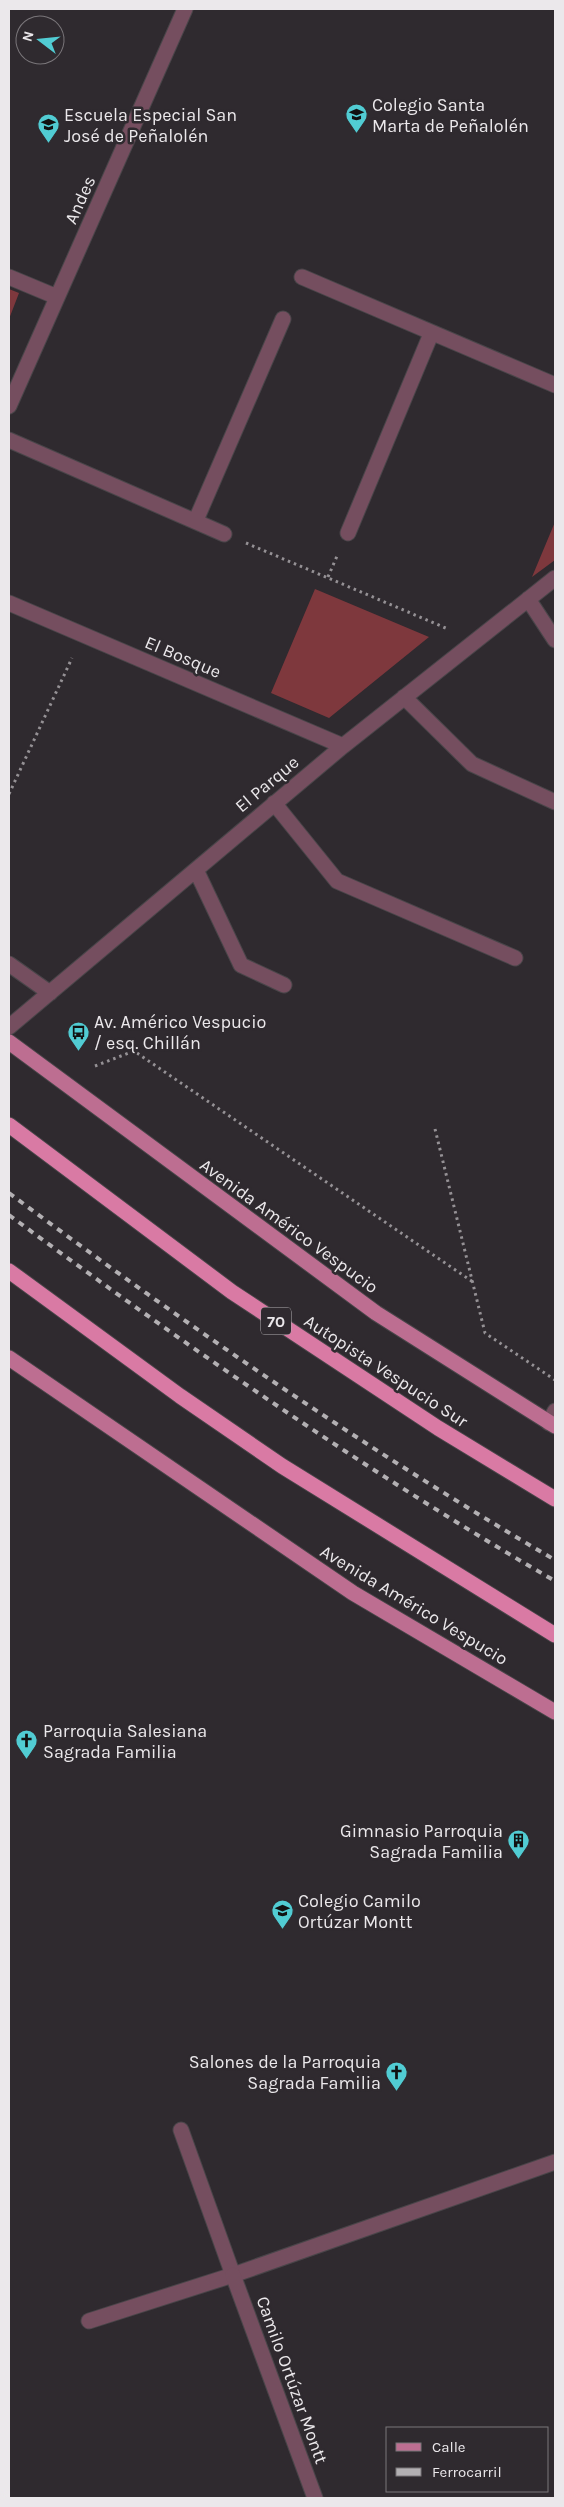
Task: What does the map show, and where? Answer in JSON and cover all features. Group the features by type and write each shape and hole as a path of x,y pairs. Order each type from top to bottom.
{"highway":[{"name":"Autopista Vespucio Sur","path":"9,1125 232,1292 422,1418 555,1499"},
{"path":"9,1271 180,1396 282,1466 502,1604 555,1635"}],"main road":[{"name":"Avenida Américo Vespucio","path":"9,1042 376,1313 553,1420"},
{"name":"Avenida Américo Vespucio","path":"9,1358 353,1593 555,1712"}],"street":[{"name":"Andes","path":"9,406 185,9"},
{"path":"9,277 57,297"},
{"path":"302,277 555,386"},
{"path":"196,520 283,319"},
{"path":"348,533 431,334"},
{"path":"9,440 196,520 224,534"},
{"name":"El Parque","path":"9,1027 342,746 555,578"},
{"path":"528,599 555,640"},
{"name":"El Bosque","path":"9,603 342,746"},
{"path":"404,697 472,764 555,802"},
{"path":"274,803 337,881 515,958"},
{"path":"196,870 241,965 284,985"},
{"path":"9,964 50,993"},
{"name":"Camilo Ortúzar Montt","path":"181,2130 315,2498"},
{"path":"89,2322 233,2275 555,2162"}],"path":[{"path":"224,534 476,641"},
{"path":"9,794 83,635"},
{"path":"95,1066 134,1052 473,1282"},
{"path":"435,1129 485,1333 555,1380"}],"shaded area":[{"path":"9,289 19,293 9,319"},
{"path":"555,522 555,560 532,577"},
{"path":"315,589 429,637 329,718 271,693"}],"railway":[{"path":"9,1193 142,1290 345,1430 484,1518 555,1560"},
{"path":"9,1215 142,1312 345,1451 414,1496 555,1581"}],"place":[{"name":"Colegio Santa Marta de Peñalolén","path":"356,134"},
{"name":"Escuela Especial San José de Peñalolén","path":"48,144"},
{"name":"Av. Américo Vespucio / esq. Chillán","path":"78,1051"},
{"name":"Parroquia Salesiana Sagrada Familia","path":"27,1760"},
{"name":"Gimnasio Parroquia Sagrada Familia","path":"519,1860"},
{"name":"Colegio Camilo Ortúzar Montt","path":"282,1930"},
{"name":"Salones de la Parroquia Sagrada Familia","path":"397,2091"}]}
